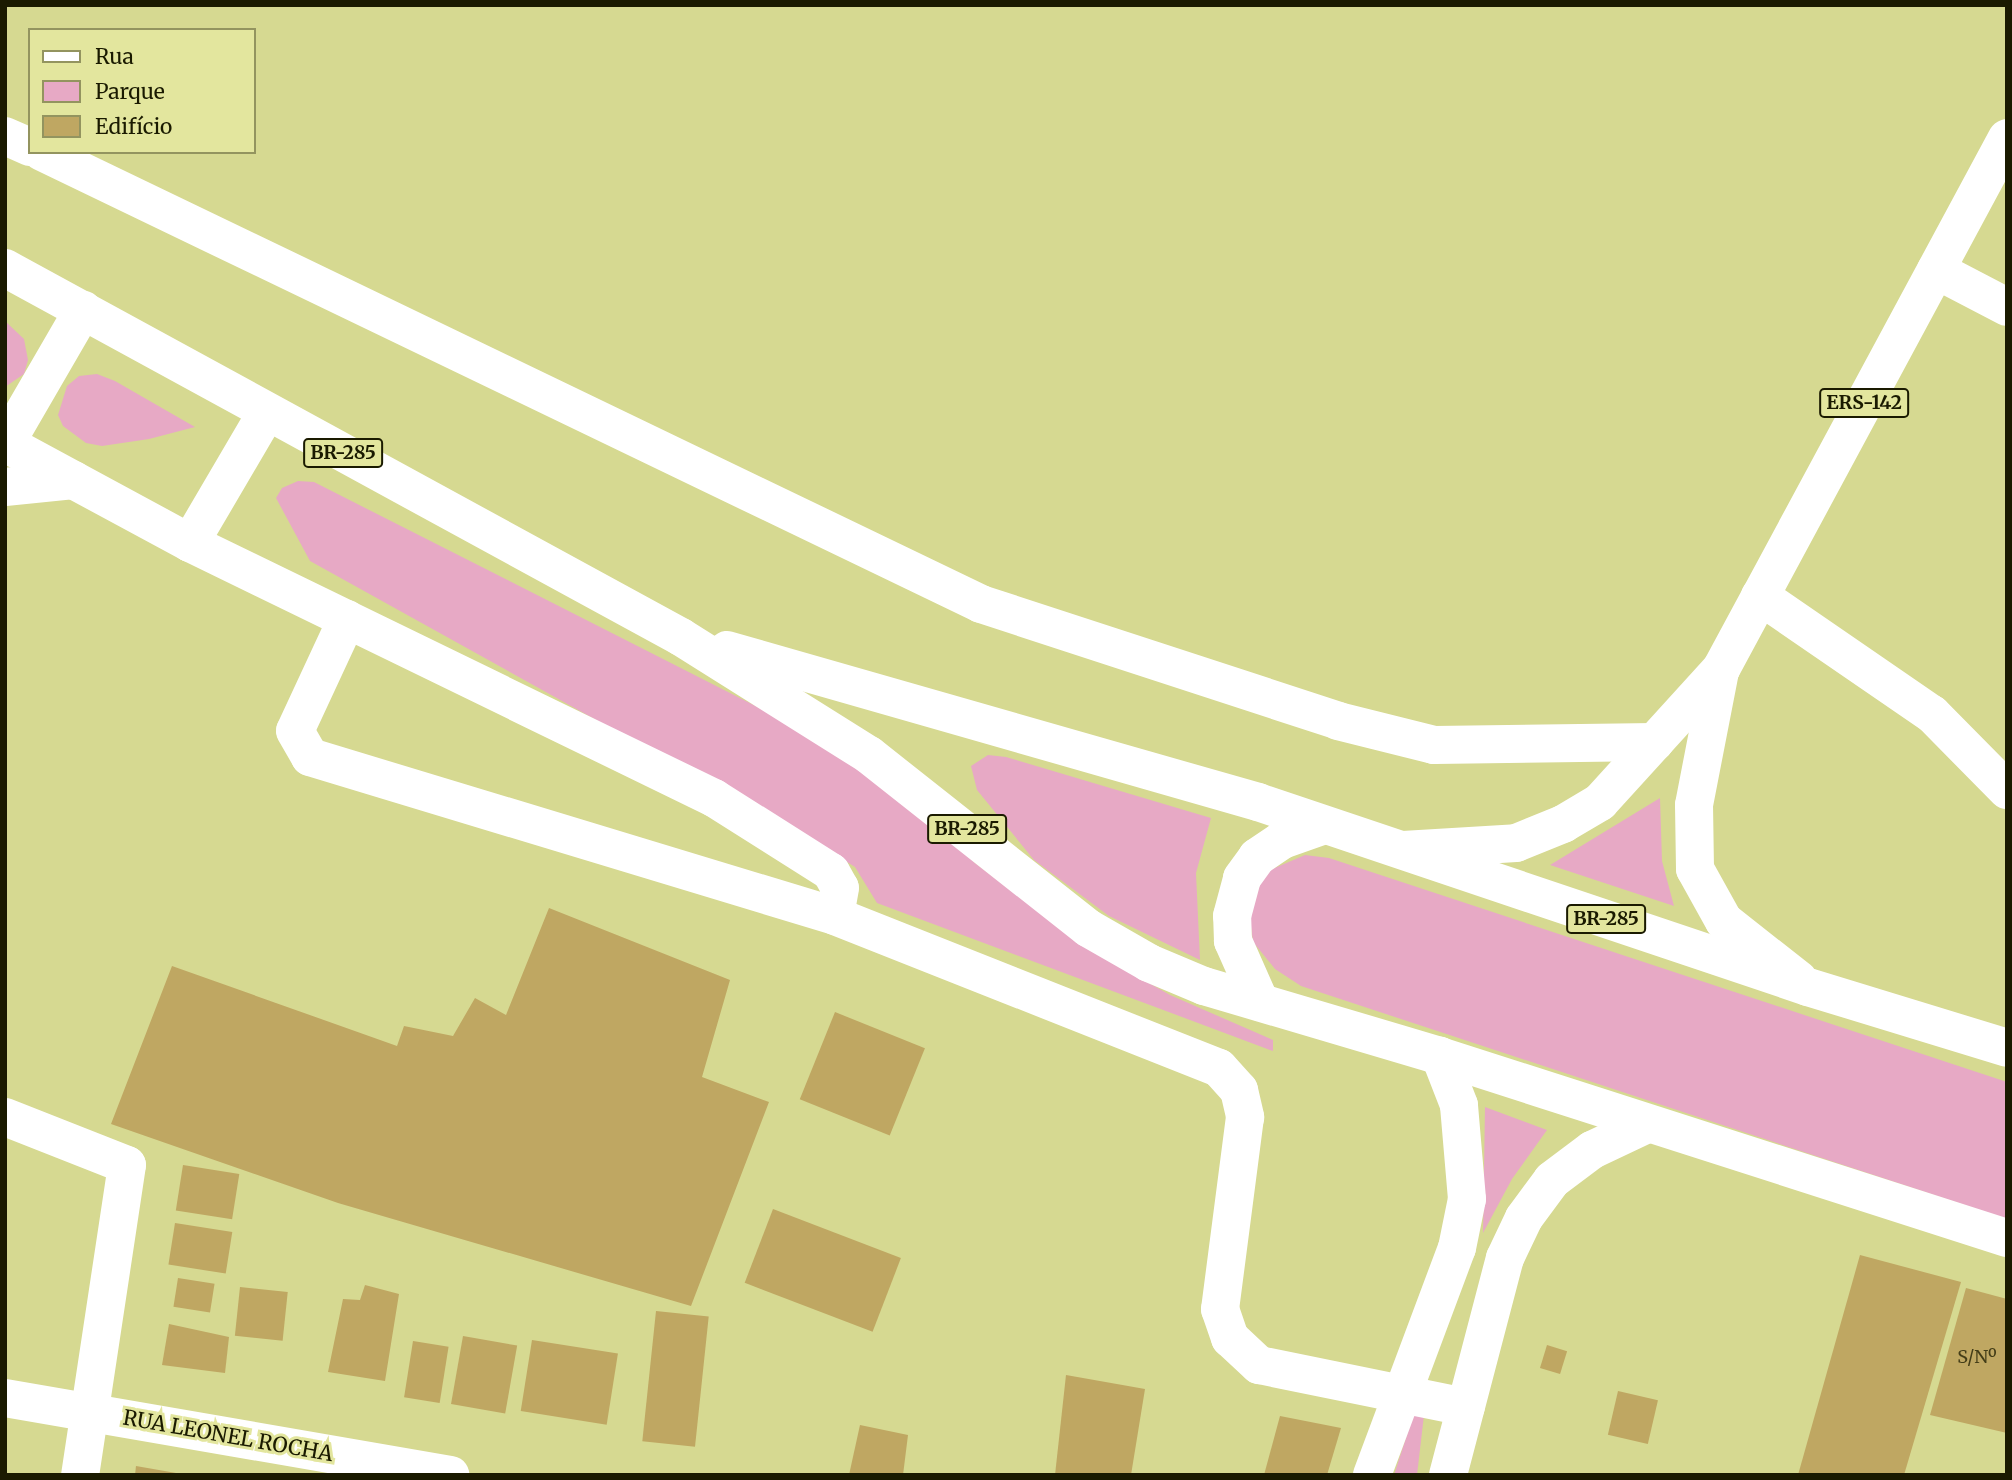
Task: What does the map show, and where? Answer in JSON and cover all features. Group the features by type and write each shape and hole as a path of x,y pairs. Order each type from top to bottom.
{"main road":[{"path":"5,136 28,146"},
{"name":"ERS-142","path":"1403,850 1516,843 1563,824 1600,802 1721,669 2007,138"},
{"path":"45,154 981,604 1338,721 1434,745 1655,742"},
{"name":"BR-285","path":"5,268 681,637 918,790 1088,928 1149,963 1204,986 1440,1056 1645,1125 2007,1238"},
{"path":"1936,270 2007,307"},
{"path":"83,310 6,443 190,543 714,798 831,872 840,888 835,916"},
{"path":"190,543 267,412"},
{"path":"5,487 74,480"},
{"path":"1760,596 1932,713 2007,790"},
{"path":"347,619 295,731 310,757 835,916 1219,1068 1239,1090 1245,1117 1220,1309 1230,1339 1259,1365 1466,1407"},
{"name":"BR-285","path":"681,637 1258,803 1808,987 2007,1048"},
{"name":"ERS-142","path":"1721,669 1693,805 1695,869 1724,921 1808,987"},
{"path":"1260,1002 1233,941 1232,916 1242,878 1257,857 1282,840 1322,826"},
{"path":"1372,1475 1457,1248 1467,1199 1459,1105 1440,1056"},
{"path":"5,1117 127,1165 92,1412 80,1475"},
{"path":"1448,1475 1505,1258 1524,1218 1562,1173 1592,1150 1645,1125"},
{"name":"RUA LEONEL ROCHA","path":"5,1398 440,1474"}],"green space":[{"path":"5,321 24,339 28,360 24,374 5,387"},
{"path":"97,374 115,381 195,427 149,439 102,446 86,443 63,426 58,415 67,386 79,376"},
{"path":"298,481 314,482 813,735 919,810 975,863 1084,946 1170,995 1273,1040 1273,1051 877,903 855,867 805,836 310,561 276,498 282,488"},
{"path":"988,755 1006,757 1211,818 1196,873 1200,960 1109,916 1034,860 977,790 971,766"},
{"path":"1660,798 1662,861 1674,906 1550,865"},
{"path":"1305,855 1329,858 2007,1082 2007,1219 1301,986 1275,969 1253,942 1250,919 1263,873"},
{"path":"1485,1107 1547,1130 1512,1179 1483,1233"},
{"path":"1414,1413 1424,1415 1417,1475 1394,1475"}],"building":[{"path":"549,908 730,980 702,1077 769,1102 691,1306 338,1203 111,1124 172,966 397,1046 404,1026 453,1036 475,998 506,1015"},
{"path":"835,1012 925,1048 890,1135 800,1099"},
{"path":"183,1165 239,1174 232,1219 176,1210"},
{"path":"773,1209 901,1258 873,1332 745,1283"},
{"path":"175,1223 232,1232 226,1274 168,1264"},
{"path":"1860,1255 1961,1282 1904,1475 1798,1475"},
{"path":"178,1278 215,1284 210,1312 173,1307"},
{"path":"365,1285 399,1294 385,1381 328,1372 343,1299 360,1300"},
{"path":"240,1287 288,1292 283,1341 235,1336"},
{"path":"1966,1288 2007,1299 2007,1433 1930,1415"},
{"path":"656,1311 709,1317 695,1447 642,1441"},
{"path":"169,1324 229,1337 225,1373 162,1365"},
{"path":"463,1336 517,1346 505,1414 451,1404"},
{"path":"532,1340 618,1354 607,1425 521,1411"},
{"path":"413,1341 449,1347 440,1403 404,1397"},
{"path":"1547,1345 1567,1351 1560,1374 1540,1368"},
{"path":"1066,1375 1145,1389 1131,1475 1055,1475"},
{"path":"1618,1391 1658,1400 1648,1444 1608,1435"},
{"path":"1280,1416 1341,1428 1327,1475 1264,1475"},
{"path":"860,1425 908,1435 903,1475 849,1475"},
{"path":"136,1466 176,1473 176,1475 135,1475"}]}
